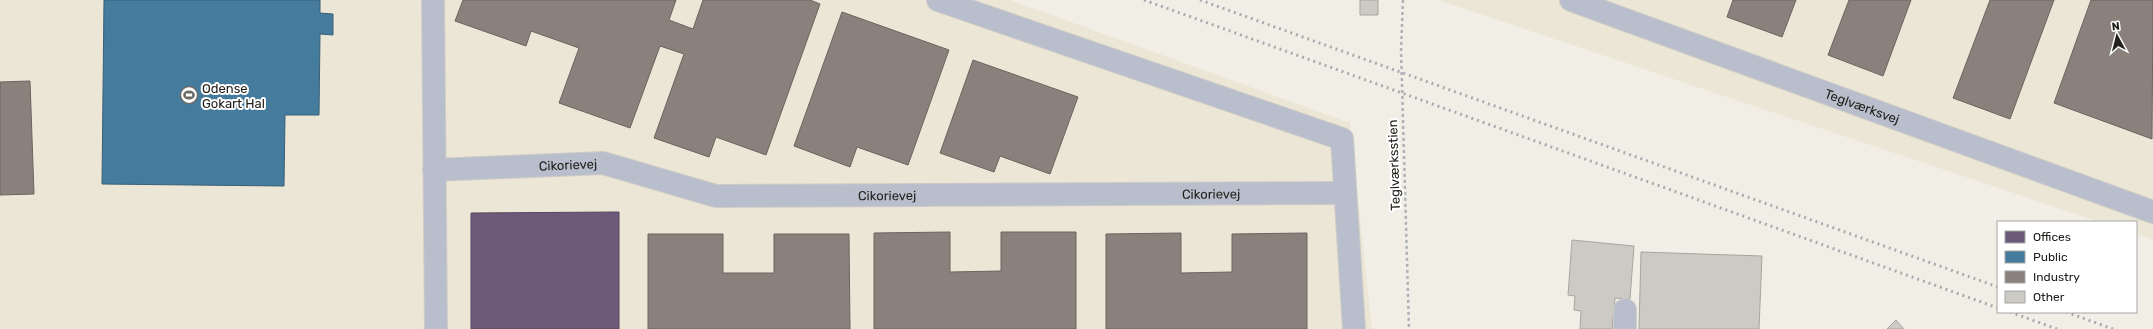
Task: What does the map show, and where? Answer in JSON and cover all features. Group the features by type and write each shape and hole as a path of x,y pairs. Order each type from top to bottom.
{"street":[{"path":"433,0 436,329"},
{"path":"938,0 1342,139 1354,329"},
{"name":"Teglværksvej","path":"1572,0 2153,212"},
{"name":"Cikorievej","path":"434,170 604,163 716,196 1346,193"}],"path":[{"name":"Teglværksstien","path":"1403,0 1401,50 1409,329"}],"shaded area":[{"path":"0,0 1010,0 1350,123 1372,329 0,329"},
{"path":"1438,0 2153,0 2153,240 2137,234 2137,221 2097,221"}],"building: Offices":[{"path":"619,212 619,329 471,329 471,213"}],"building: Public":[{"path":"104,0 320,0 320,13 333,14 333,35 320,34 319,115 285,115 284,186 102,184"}],"building: Industry":[{"path":"463,0 676,0 669,20 693,29 703,0 810,0 820,4 766,155 716,137 709,157 654,138 684,54 660,46 630,128 559,103 579,48 531,31 526,46 455,21"},
{"path":"1733,0 1796,0 1782,37 1727,17"},
{"path":"1849,0 1911,0 1883,76 1828,55"},
{"path":"1990,0 2054,0 2010,119 1953,98"},
{"path":"2091,0 2153,0 2152,139 2054,103"},
{"path":"842,12 949,50 908,165 857,147 850,167 794,146"},
{"path":"973,60 1078,97 1050,174 1000,156 994,172 940,153"},
{"path":"30,81 34,194 0,195 0,82"},
{"path":"950,232 950,272 1001,271 1001,232 1076,232 1076,329 874,329 874,233"},
{"path":"1181,233 1181,273 1232,272 1232,234 1307,233 1307,329 1106,329 1106,234"},
{"path":"648,234 723,234 723,273 774,273 774,234 849,234 850,329 648,329"}],"building: Other":[{"path":"1360,0 1378,0 1378,15 1360,15"},
{"path":"1572,240 1634,246 1630,299 1615,298 1612,329 1580,329 1581,311 1574,310 1575,296 1568,295"},
{"path":"1641,252 1762,256 1759,329 1639,329"},
{"path":"1896,320 1904,329 1887,329"}],"railway":[{"path":"1144,0 1997,308"},
{"path":"1200,0 1997,287"},
{"path":"2013,313 2057,329"},
{"path":"2069,313 2113,329"}],"place":[{"name":"Odense Gokart Hal","path":"189,95"}]}
